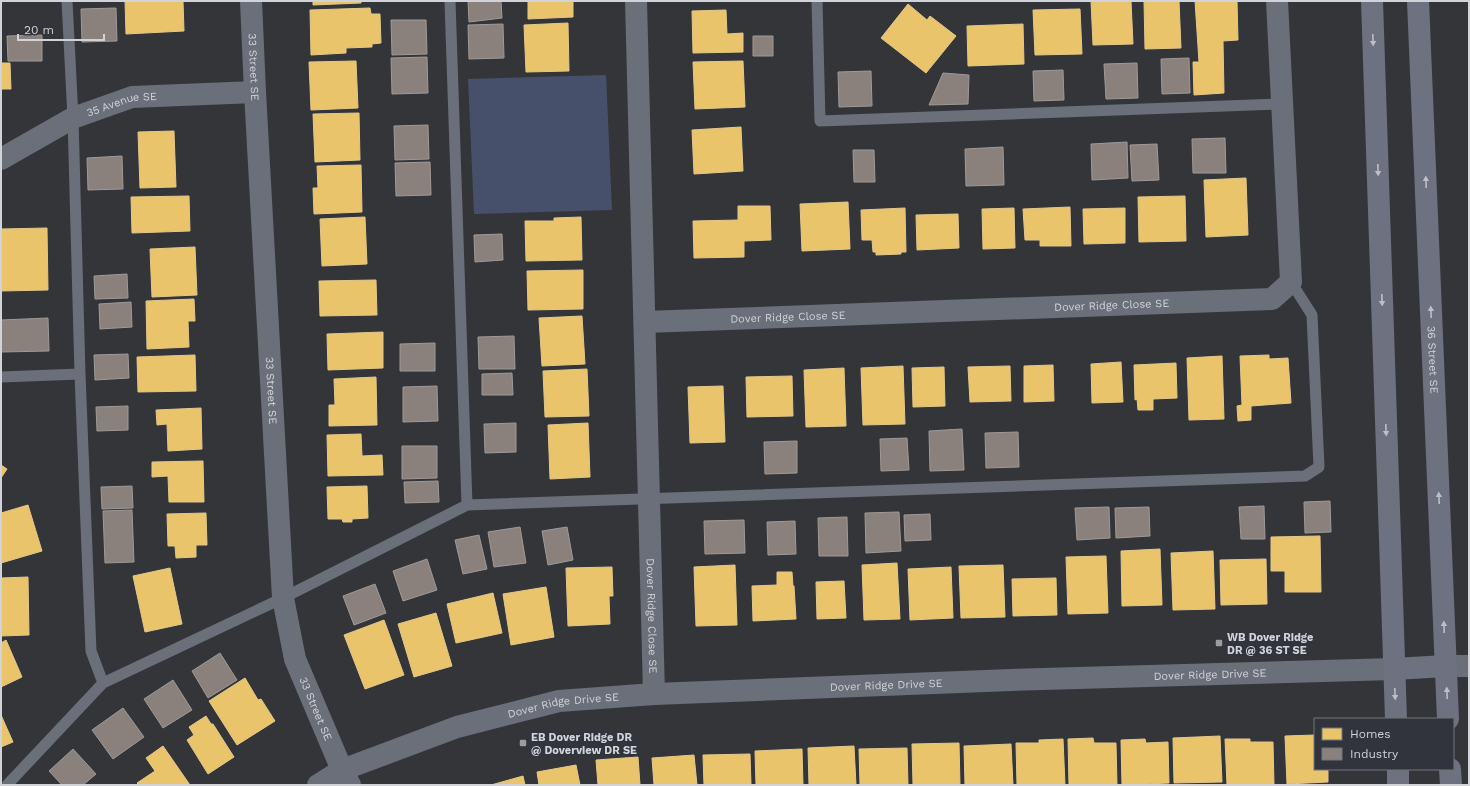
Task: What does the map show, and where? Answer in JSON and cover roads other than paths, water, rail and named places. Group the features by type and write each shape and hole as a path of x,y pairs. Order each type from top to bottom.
{"main road":[{"path":"1372,1 1396,718"},
{"name":"36 Street SE","path":"1418,1 1448,718"},
{"name":"Dover Ridge Drive SE","path":"1394,669 1446,666"},
{"path":"1398,770 1398,785"},
{"path":"1450,770 1451,785"}],"street":[{"name":"33 Street SE","path":"251,1 283,598 295,659 346,778"},
{"name":"Dover Ridge Close SE","path":"636,1 654,694"},
{"path":"1277,1 1290,282"},
{"name":"35 Avenue SE","path":"1,159 73,118 132,97 255,92"},
{"name":"Dover Ridge Close SE","path":"645,322 1272,299 1290,282"},
{"name":"Dover Ridge Drive SE","path":"1446,666 1469,666"},
{"name":"Dover Ridge Drive SE","path":"318,785 346,778 457,727 558,701 654,694 1011,680 1394,669"}],"lane":[{"path":"67,1 73,118 80,374 91,651 103,683"},
{"path":"450,1 467,505"},
{"path":"817,1 820,121 1282,104"},
{"path":"7,785 103,683 283,598 467,505 1304,476 1319,467 1312,315 1290,282"},
{"path":"1,377 80,374"}],"place":[{"name":"WB Dover Ridge DR @ 36 ST SE","path":"1219,643"},
{"name":"EB Dover Ridge DR @ Doverview DR SE","path":"523,743"}]}
